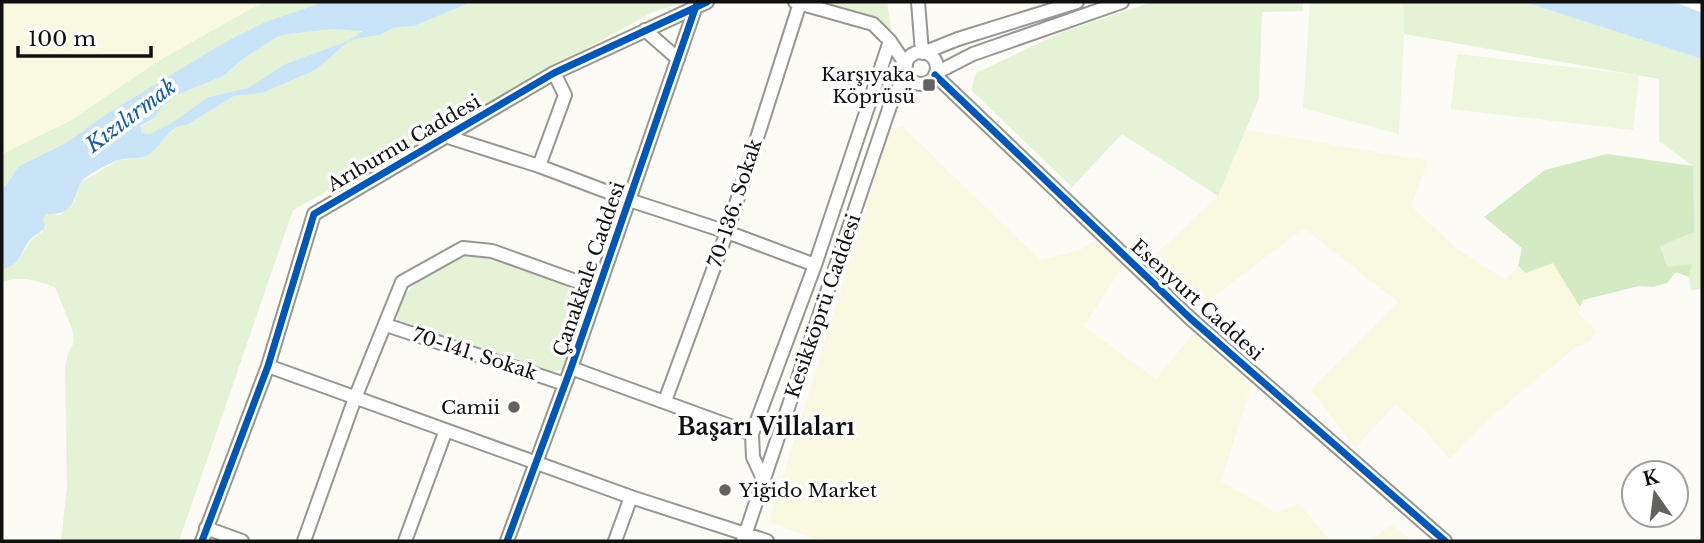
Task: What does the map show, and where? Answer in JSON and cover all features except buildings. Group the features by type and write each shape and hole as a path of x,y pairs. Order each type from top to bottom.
{"street":[{"path":"797,2 873,24 890,41 913,81 920,84 928,82 936,74 973,54 1122,2"},
{"name":"70-136. Sokak","path":"665,401 727,232 797,2"},
{"path":"918,2 922,53"},
{"path":"906,68 912,56 1077,2"},
{"name":"Arıburnu Caddesi","path":"204,535 268,366 314,214 554,73 701,4"},
{"name":"Çanakkale Caddesi","path":"507,541 571,369 678,59 701,4"},
{"path":"645,30 678,59"},
{"name":"Kesikköprü Caddesi","path":"752,434 815,266 890,41"},
{"path":"922,53 934,59 936,74"},
{"name":"Kesikköprü Caddesi","path":"744,537 896,90 906,68"},
{"path":"539,166 565,95 554,73"},
{"name":"Esenyurt Caddesi","path":"936,74 1191,319 1445,541"},
{"path":"448,137 727,232 815,266 832,281"},
{"path":"304,541 355,398 402,282 463,248 492,251 598,289"},
{"path":"815,266 837,266"},
{"name":"70-141. Sokak","path":"386,325 565,384"},
{"path":"268,366 744,537 767,541"},
{"path":"571,369 752,434 753,457 764,481"},
{"path":"405,541 446,430"},
{"path":"615,541 631,497"},
{"path":"204,535 242,541"}],"green space":[{"path":"2,2 267,2 157,62 70,121 2,154"},
{"path":"267,2 324,2 265,22 225,42 108,113 66,143 19,166 2,189 2,154 70,121 157,62"},
{"path":"472,2 683,2 651,13 293,210 179,541 61,541 67,487 65,367 74,342 72,329 55,287 35,280 2,282 2,270 16,262 30,242 42,232 46,213 60,215 74,202 81,182 119,160 142,158 180,124 187,125 234,96 262,93 348,42 380,35 393,28 414,26"},
{"path":"814,2 887,2 891,30"},
{"path":"1153,2 1303,2 1303,11 1262,12 1259,98 1218,196 1122,134 1072,187 971,90 976,73 1065,31"},
{"path":"1310,2 1403,2 1399,134 1303,108"},
{"path":"1403,2 1524,2 1702,59 1702,288 1691,291 1689,277 1692,264 1667,268 1660,245 1693,166 1659,141 1659,79 1404,34"},
{"path":"335,29 362,30 348,41 285,64 248,88 208,97 170,124 149,134 142,133 140,127 156,117 159,110 177,95 223,76 277,37"},
{"path":"1457,54 1639,75 1633,130 1451,109"},
{"path":"902,126 1040,260 1080,250 1096,240 1124,264 1084,326 1156,379 1193,334 1251,386 1221,481 1276,513 1299,503 1330,541 821,541 769,522 889,133"},
{"path":"1246,130 1428,161 1411,206 1457,249 1506,280 1518,266 1526,273 1553,262 1580,307 1578,313 1597,331 1589,342 1576,347 1497,412 1449,459 1424,429 1395,405 1355,448 1311,390 1398,302 1304,228 1201,306 1150,260 1218,196"},
{"path":"1607,154 1693,166 1694,232 1660,246 1667,267 1692,264 1689,277 1676,272 1667,283 1654,287 1639,286 1583,300 1580,307 1553,263 1526,273 1518,266 1522,248 1484,217 1545,170"},
{"path":"479,255 588,291 563,369 545,373 398,322 398,309 404,297 425,276 454,261"},
{"path":"1392,524 1412,541 1370,541"}],"water":[{"name":"Kızılırmak","path":"324,2 472,2 414,26 393,28 380,35 348,42 315,70 262,93 234,96 187,125 175,128 146,156 110,163 81,182 66,210 58,214 46,214 43,229 29,241 16,262 2,270 2,189 19,166 66,143 108,113 225,42 265,22","holes":["335,29 362,31 348,41 285,64 248,88 208,97 170,124 149,134 142,133 140,126 156,117 159,110 177,95 223,76 277,37"]},
{"path":"1524,2 1675,2 1702,13 1702,59"}],"cycle path":[{"path":"202,541 268,366 314,214 554,73 707,2"},
{"path":"507,541 571,368 696,6"},
{"path":"935,75 1191,319 1445,541"}],"place":[{"name":"Karşıyaka Köprüsü","path":"929,85"},
{"name":"Camii","path":"514,407"},
{"name":"Yiğido Market","path":"725,490"}],"district":[{"name":"Başarı Villaları","path":"766,427"}]}
